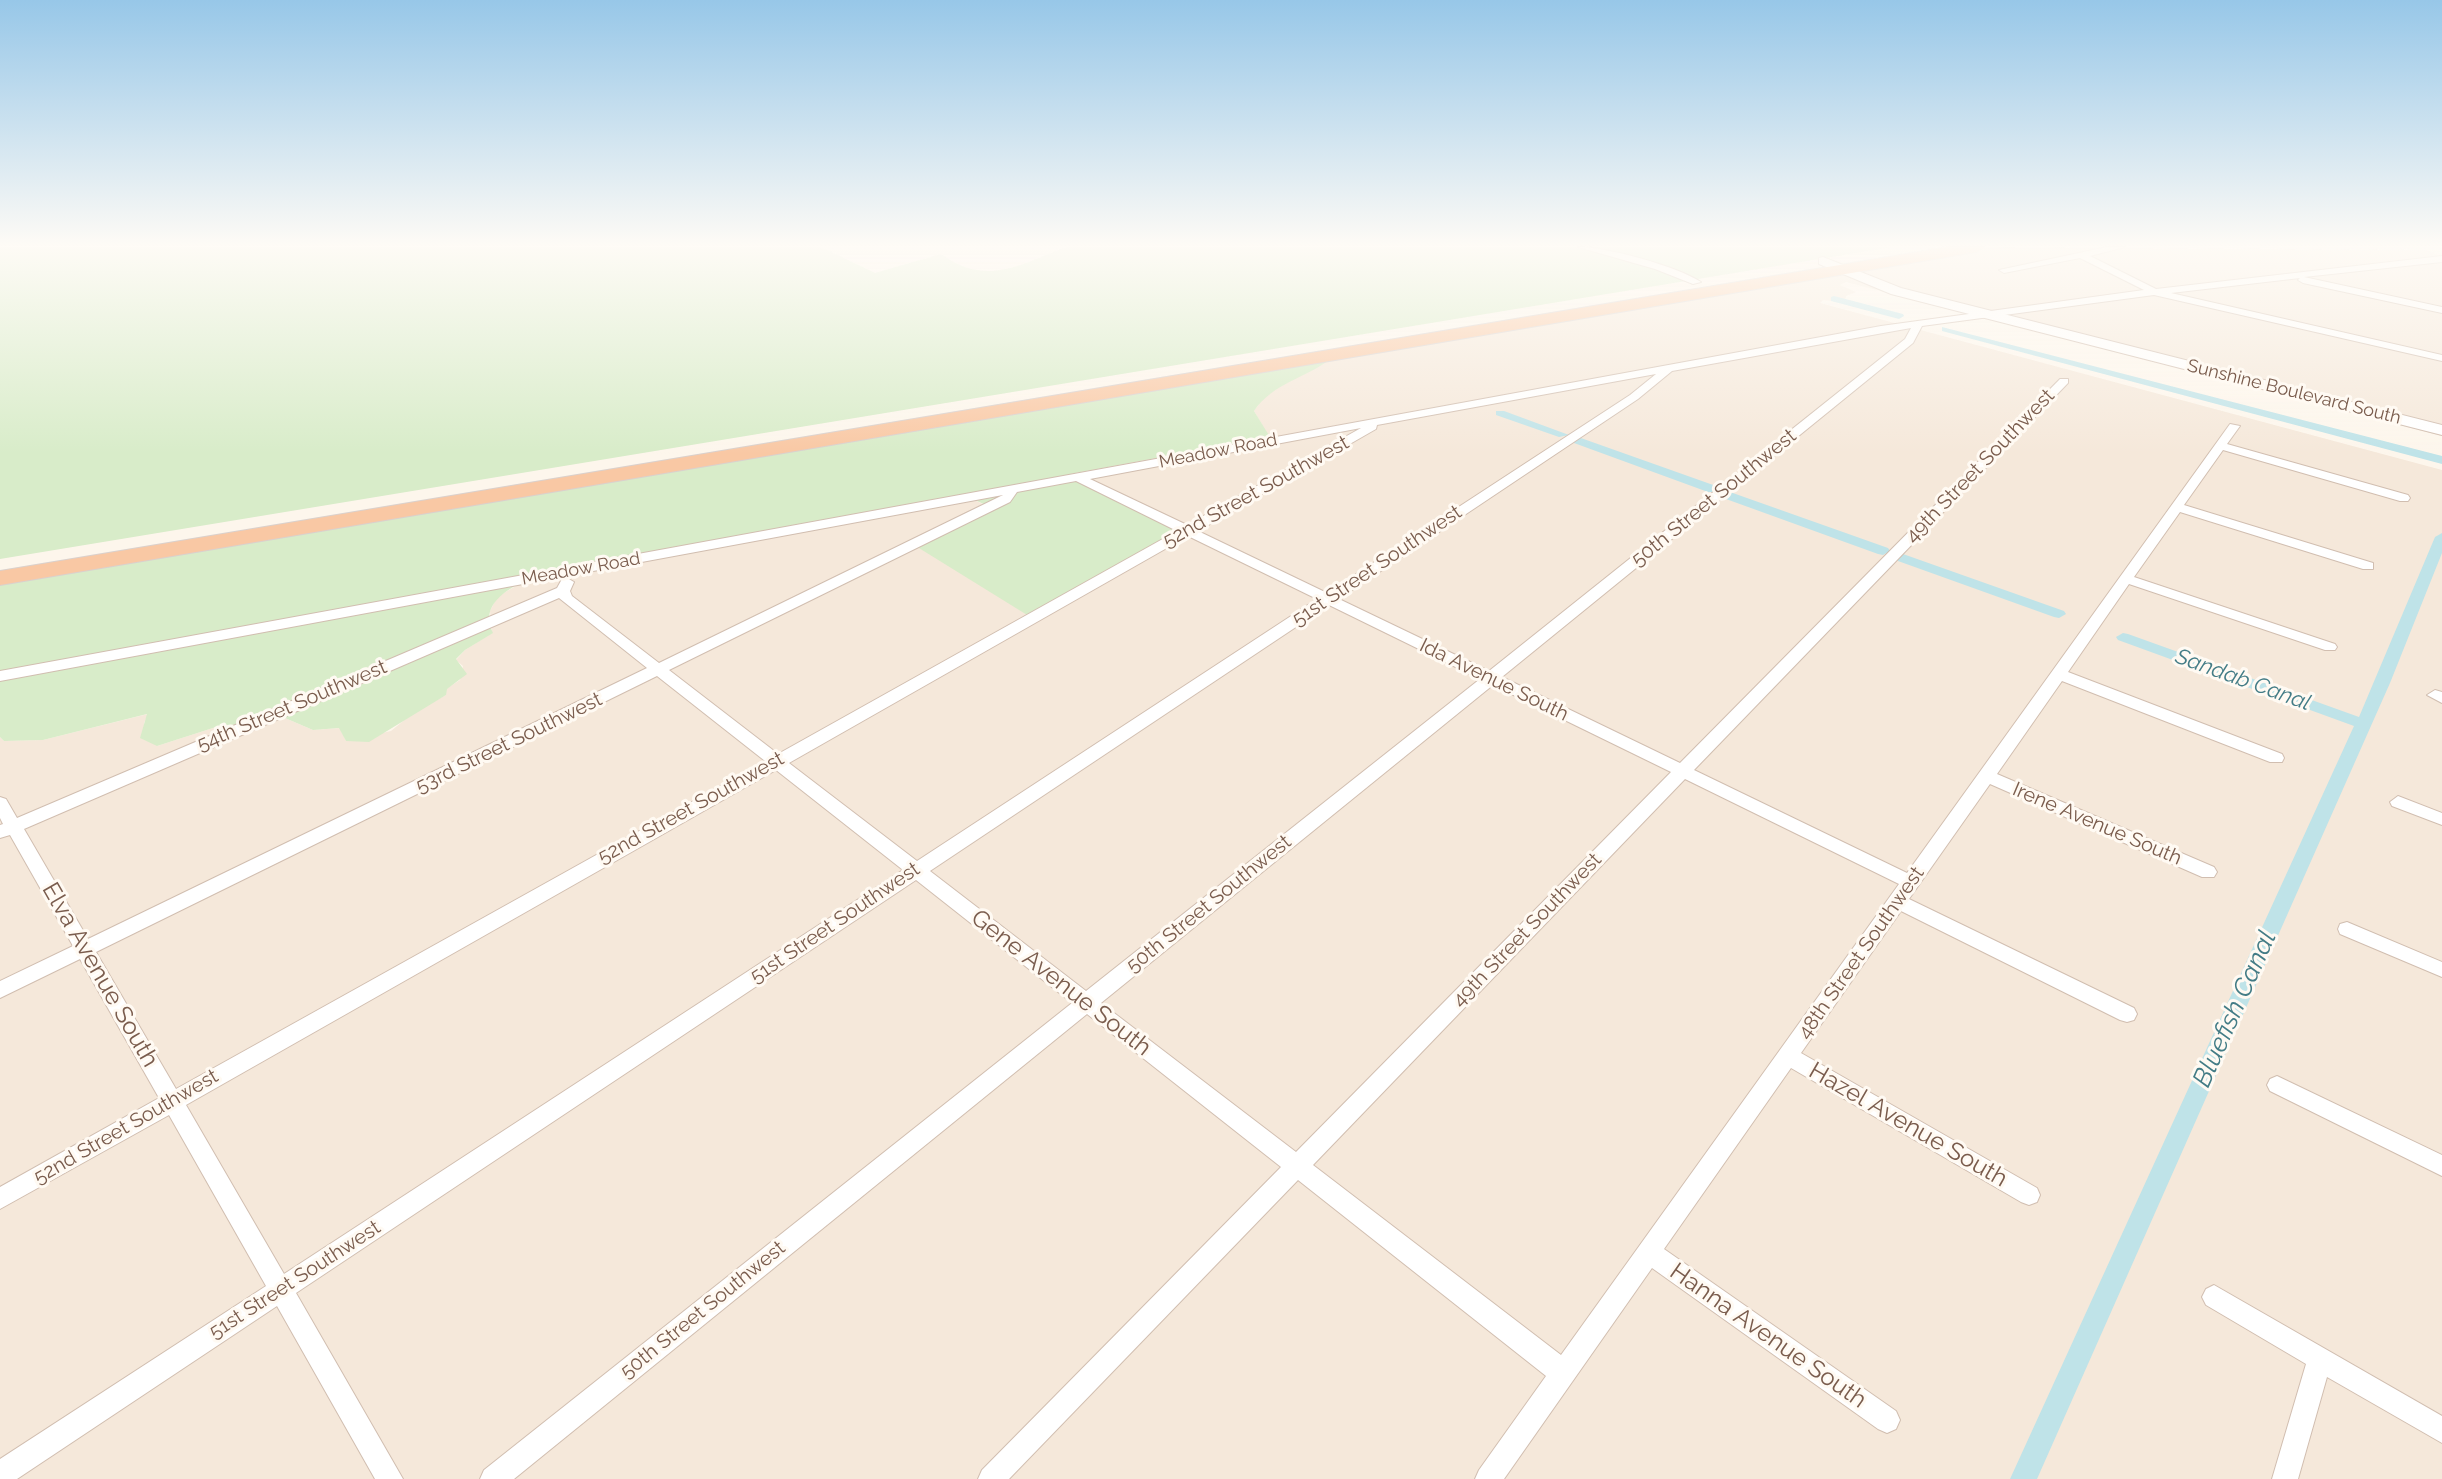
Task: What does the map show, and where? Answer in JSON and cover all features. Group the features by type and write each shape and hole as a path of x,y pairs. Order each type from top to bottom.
{"highway":[{"path":"0,578 522,483 1497,316"},
{"path":"0,562 522,483 1557,316"}],"street":[{"name":"Meadow Road","path":"0,676 1669,368 1973,316"},
{"name":"Sunshine Boulevard South","path":"1995,316 2442,430"},
{"path":"2259,316 2442,358"},
{"name":"50th Street Southwest","path":"493,1479 1909,341 1918,324"},
{"name":"51st Street Southwest","path":"0,1475 1634,397 1669,368"},
{"name":"49th Street Southwest","path":"991,1479 2064,381"},
{"name":"52nd Street Southwest","path":"0,1199 1383,421"},
{"name":"48th Street Southwest","path":"1488,1479 2234,426"},
{"path":"2221,446 2404,498"},
{"name":"Ida Avenue South","path":"1077,477 1911,882"},
{"name":"53rd Street Southwest","path":"0,990 980,512 1006,499 1012,489"},
{"path":"2177,507 2368,566"},
{"path":"563,591 574,570"},
{"path":"2127,579 2330,647"},
{"name":"Gene Avenue South","path":"563,591 566,598 1563,1373"},
{"name":"54th Street Southwest","path":"7,829 563,591"},
{"path":"2058,674 2276,758"},
{"name":"Irene Avenue South","path":"1986,776 2208,872"},
{"path":"2398,802 2442,819"},
{"name":"Elva Avenue South","path":"0,803 7,829 86,948 390,1479"},
{"path":"1898,901 2127,1014"},
{"path":"2347,929 2442,970"},
{"name":"Hazel Avenue South","path":"1788,1056 2029,1195"},
{"path":"2277,1085 2442,1166"},
{"name":"Hanna Avenue South","path":"1649,1252 1887,1420"},
{"path":"2214,1297 2442,1430"},
{"path":"2285,1479 2320,1359"}],"shaded area":[{"path":"1581,316 1868,316 2442,470 2442,1479 0,1479 0,737 4,741 43,740 148,714 144,723 157,746 216,727 285,718 313,730 340,728 346,741 391,731 413,713 446,695 446,689 460,680 463,666 456,660 465,650 492,633 490,611 497,597 528,579 966,496 989,507 1182,532 1068,474 1269,437 1254,411 1266,394 1332,358"},
{"path":"1978,316 1996,316 2442,432 2442,436"},
{"path":"2004,316 2442,316 2442,428"}],"green space":[{"path":"0,316 1473,316 0,559"},
{"path":"1332,358 1271,393 1254,411 1270,437 1070,474 1183,533 1032,618 914,545 988,506 966,496 528,579 511,588 492,607 489,614 493,633 456,659 467,674 447,689 446,695 369,742 346,741 339,728 313,730 285,718 216,727 157,746 140,738 147,714 43,740 4,741 0,737 0,582"}],"waterway":[{"path":"1946,329 2442,460"},
{"name":"Sandab Canal","path":"1500,413 1563,435"},
{"name":"Sandab Canal","path":"1578,441 1712,489"},
{"name":"Sandab Canal","path":"1730,496 1883,551"},
{"name":"Bluefish Canal","path":"2023,1479 2382,683 2442,537"},
{"name":"Sandab Canal","path":"1903,558 2059,614"},
{"name":"Sandab Canal","path":"2123,637 2363,724"}]}
